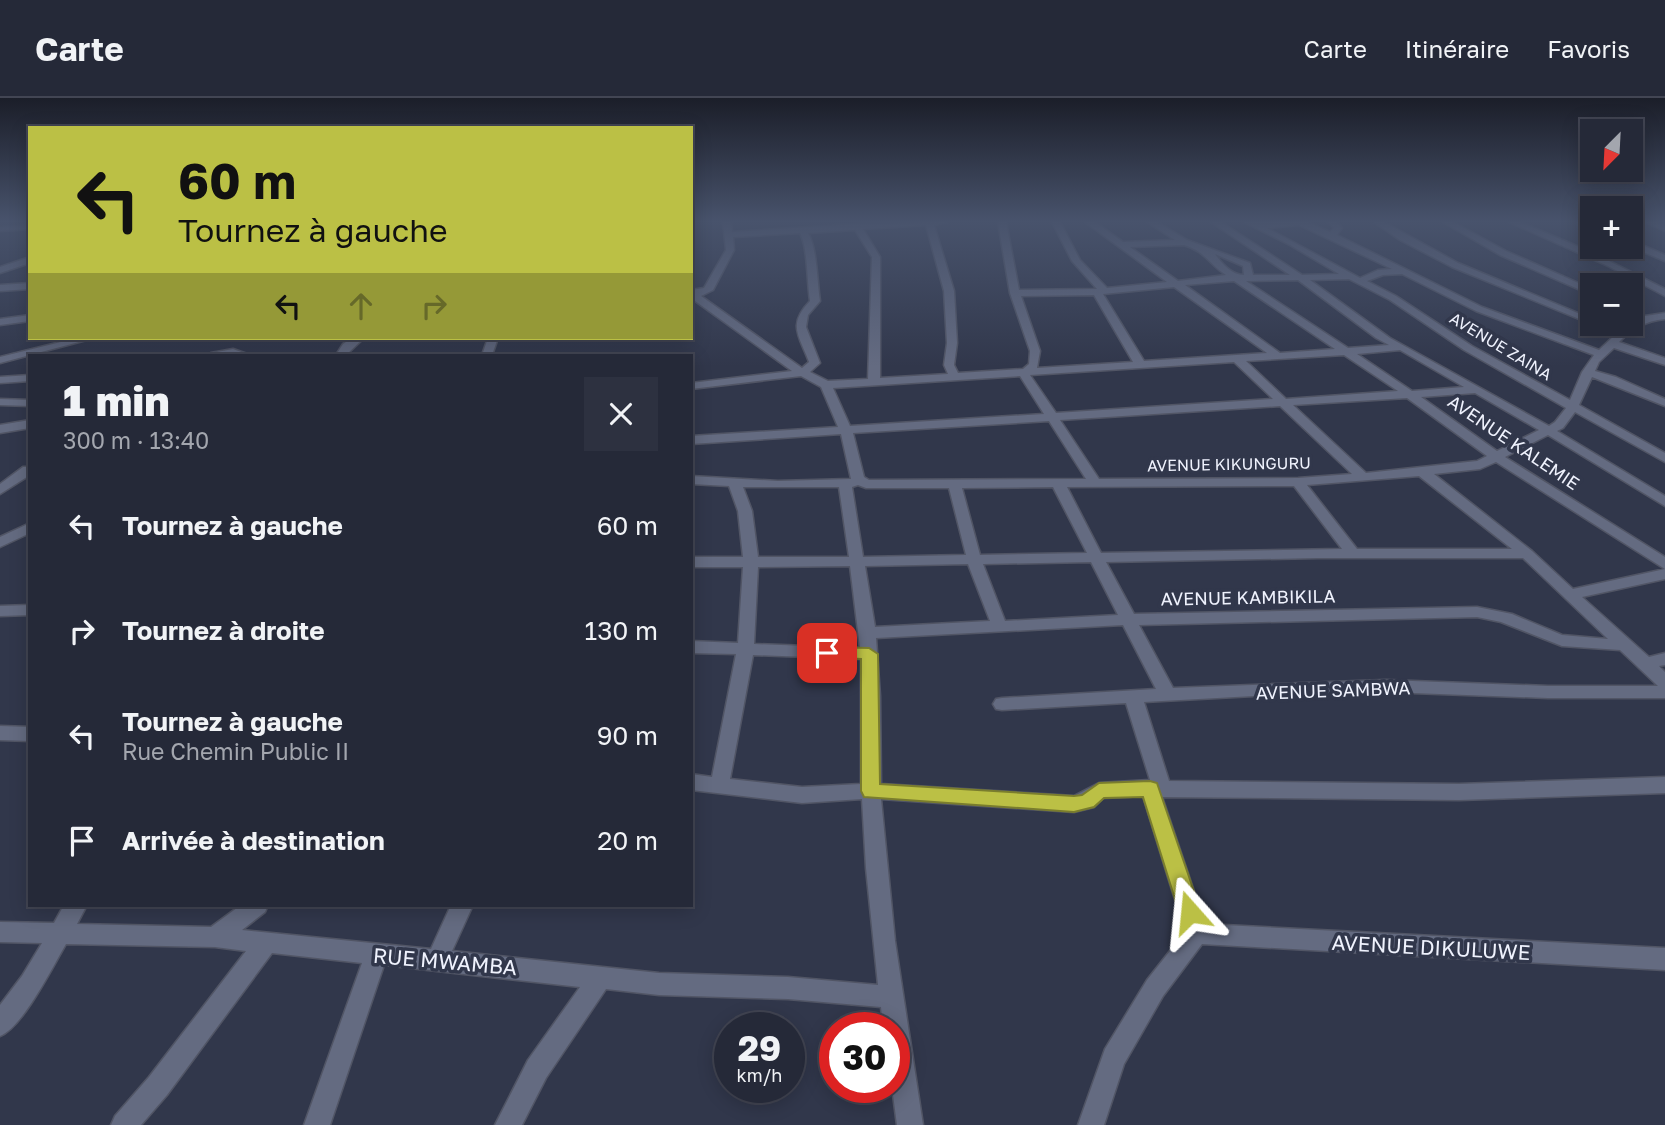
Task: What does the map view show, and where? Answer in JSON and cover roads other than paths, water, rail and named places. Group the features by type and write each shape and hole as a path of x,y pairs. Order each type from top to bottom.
{"street":[{"path":"693,294 705,292 719,270"},
{"path":"693,386 802,373 815,363 801,327 803,314 815,301 810,270"},
{"path":"874,382 876,270"},
{"path":"943,270 949,291 952,343 949,365 955,378"},
{"path":"1011,270 1015,293 1035,351 1034,365 1024,374"},
{"path":"1083,270 1101,292 1142,366"},
{"path":"1156,270 1279,356"},
{"path":"1227,270 1245,278"},
{"path":"1245,278 1246,270"},
{"path":"1289,270 1357,317 1371,332 1549,432 1665,502"},
{"name":"AVENUE ZAINA","path":"1341,270 1400,302 1468,348 1665,458"},
{"path":"1015,293 1101,292 1245,278 1357,279 1381,272 1404,270 1479,309 1601,354"},
{"path":"1468,270 1580,316"},
{"path":"1542,270 1580,287"},
{"path":"1622,270 1665,293"},
{"name":"AVENUE KALEMIE","path":"1245,278 1343,351 1498,458 1665,564"},
{"path":"0,288 28,286"},
{"path":"693,295 802,373 826,384 1024,374 1403,348"},
{"path":"1643,315 1649,318"},
{"name":"AVENUE KIKUNGURU","path":"1643,321 1665,316"},
{"path":"0,322 28,318"},
{"name":"AVENUE KIKUNGURU","path":"693,480 778,485 1298,482 1480,465 1559,425 1572,406 1588,372 1601,354 1622,336"},
{"path":"0,360 52,343 74,340"},
{"path":"219,354 231,340"},
{"path":"343,354 347,346 356,340"},
{"path":"1614,344 1665,362"},
{"path":"1237,359 1362,477"},
{"path":"1588,372 1612,379 1665,403"},
{"path":"1024,374 1096,484"},
{"path":"0,380 28,379"},
{"path":"826,384 846,430 853,483 855,561 869,654 872,714 870,791 891,997 910,1125"},
{"path":"693,440 1279,400 1475,390"},
{"path":"1,403 28,399"},
{"path":"4,429 28,425"},
{"path":"0,490 28,470"},
{"path":"1423,472 1527,554 1665,682"},
{"path":"14,481 28,484"},
{"path":"719,786 746,651 749,562 747,510 734,482"},
{"path":"1298,482 1352,552"},
{"path":"955,485 974,560 1000,628"},
{"path":"1059,485 1168,696"},
{"path":"0,543 28,528"},
{"path":"693,562 974,560 1352,552 1527,554"},
{"path":"1571,594 1665,574"},
{"path":"0,611 28,610"},
{"name":"AVENUE KAMBIKILA","path":"867,633 1129,620 1476,612 1508,617 1553,638 1579,645 1623,644"},
{"path":"693,647 869,654"},
{"path":"1645,664 1665,659"},
{"name":"AVENUE SAMBWA","path":"1002,704 1386,686 1548,692 1665,692"},
{"path":"1091,1125 1114,1058 1155,988 1197,934 1133,697"},
{"path":"0,733 28,734"},
{"path":"693,782 802,795 870,791 1074,804 1087,801 1099,790 1459,792 1665,785"},
{"path":"0,1024 30,984 75,907"},
{"path":"215,937 254,907"},
{"path":"437,960 461,907"},
{"name":"RUE MWAMBA","path":"0,932 215,937 659,984 788,988 891,997"},
{"name":"AVENUE DIKULUWE","path":"1197,934 1665,959"},
{"path":"124,1125 158,1086 201,1026 267,943"},
{"path":"317,1125 376,955"},
{"path":"508,1125 537,1069 600,978"}]}
